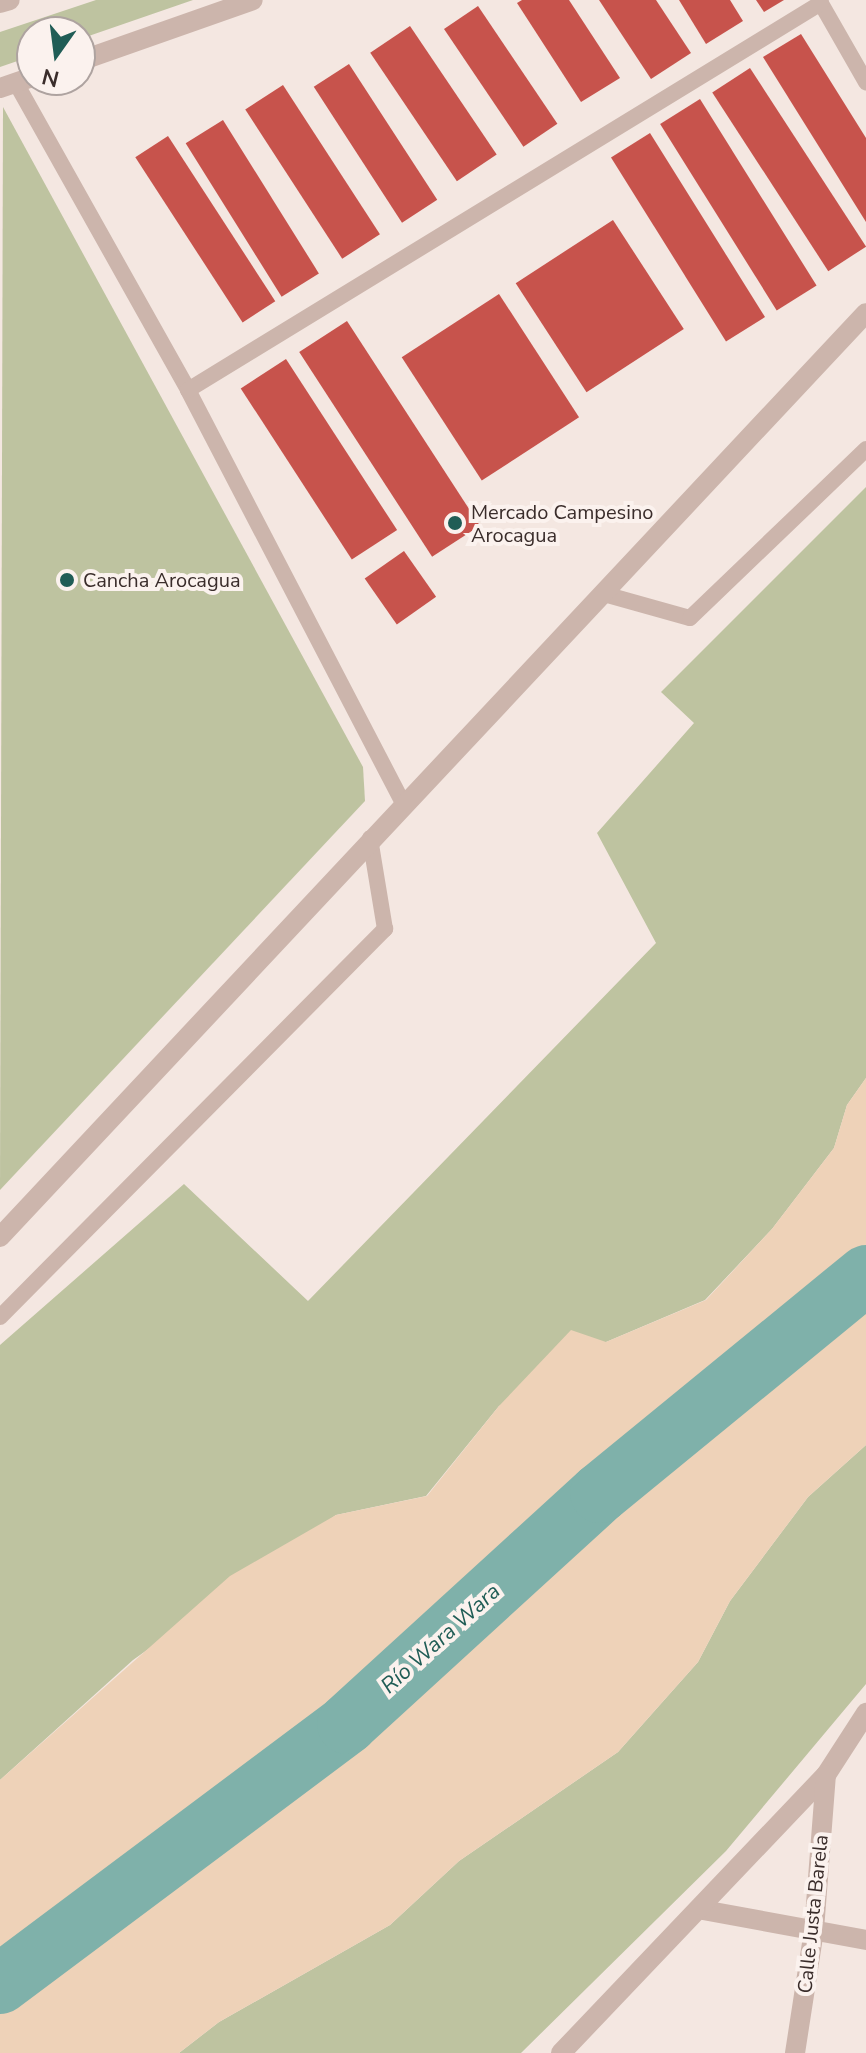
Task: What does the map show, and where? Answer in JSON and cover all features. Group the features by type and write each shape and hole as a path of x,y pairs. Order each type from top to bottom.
{"street":[{"path":"0,3 10,0"},
{"path":"96,55 253,0"},
{"path":"0,1237 370,838 604,594 866,313"},
{"path":"561,2053 703,1910 826,1775 866,1713"},
{"name":"Calle Justa Barela","path":"795,2053 814,1930 826,1775"},
{"path":"703,1910 866,1940"}],"lane":[{"path":"188,390 820,1 866,82"},
{"path":"23,96 188,390 403,803"},
{"path":"604,594 690,618 866,449"},
{"path":"0,1317 385,929 370,838"}],"green space":[{"path":"96,0 193,0 96,33 96,16 48,16"},
{"path":"16,27 16,62 0,67 0,32"},
{"path":"3,107 363,767 365,801 0,1190"},
{"path":"866,487 866,1078 847,1105 834,1148 772,1229 705,1300 606,1342 499,1406 426,1496 336,1515 133,1660 0,1780 0,1345 184,1184 308,1301 656,943 597,833 694,723 661,692"},
{"path":"866,1445 866,1684 726,1851 521,2053 179,2053 219,2022 390,1925 459,1861 618,1752 698,1662 730,1601 808,1497"}],"sand":[{"path":"866,1078 866,1445 808,1497 730,1601 698,1662 618,1752 459,1861 390,1925 219,2022 179,2053 0,2053 0,1780 230,1576 336,1515 427,1496 499,1406 571,1330 606,1342 706,1300 772,1229 834,1148 847,1105"}],"building":[{"path":"522,0 569,0 620,78 581,102 517,3"},
{"path":"599,0 656,0 691,53 651,79"},
{"path":"679,0 730,0 743,21 706,44"},
{"path":"756,0 784,0 764,12"},
{"path":"478,6 557,124 523,147 444,29"},
{"path":"410,26 497,155 457,181 370,53"},
{"path":"801,34 866,138 866,222 763,57"},
{"path":"349,64 437,200 402,223 314,87"},
{"path":"750,68 866,247 828,271 712,93"},
{"path":"283,85 380,234 342,259 245,110"},
{"path":"700,99 817,286 777,310 660,124"},
{"path":"223,120 319,273 282,297 186,143"},
{"path":"650,133 765,317 726,341 611,157"},
{"path":"168,136 275,301 243,322 135,157"},
{"path":"613,220 684,329 587,392 516,283"},
{"path":"499,294 579,417 482,480 402,357"},
{"path":"347,321 480,526 432,557 299,352"},
{"path":"286,359 397,530 352,559 241,388"},
{"path":"404,551 436,597 397,624 365,579"}],"waterway":[{"name":"Río Wara Wara","path":"0,1984 347,1724 600,1493 866,1275"}],"place":[{"name":"Mercado Campesino Arocagua","path":"455,523"},
{"name":"Cancha Arocagua","path":"67,580"}]}
